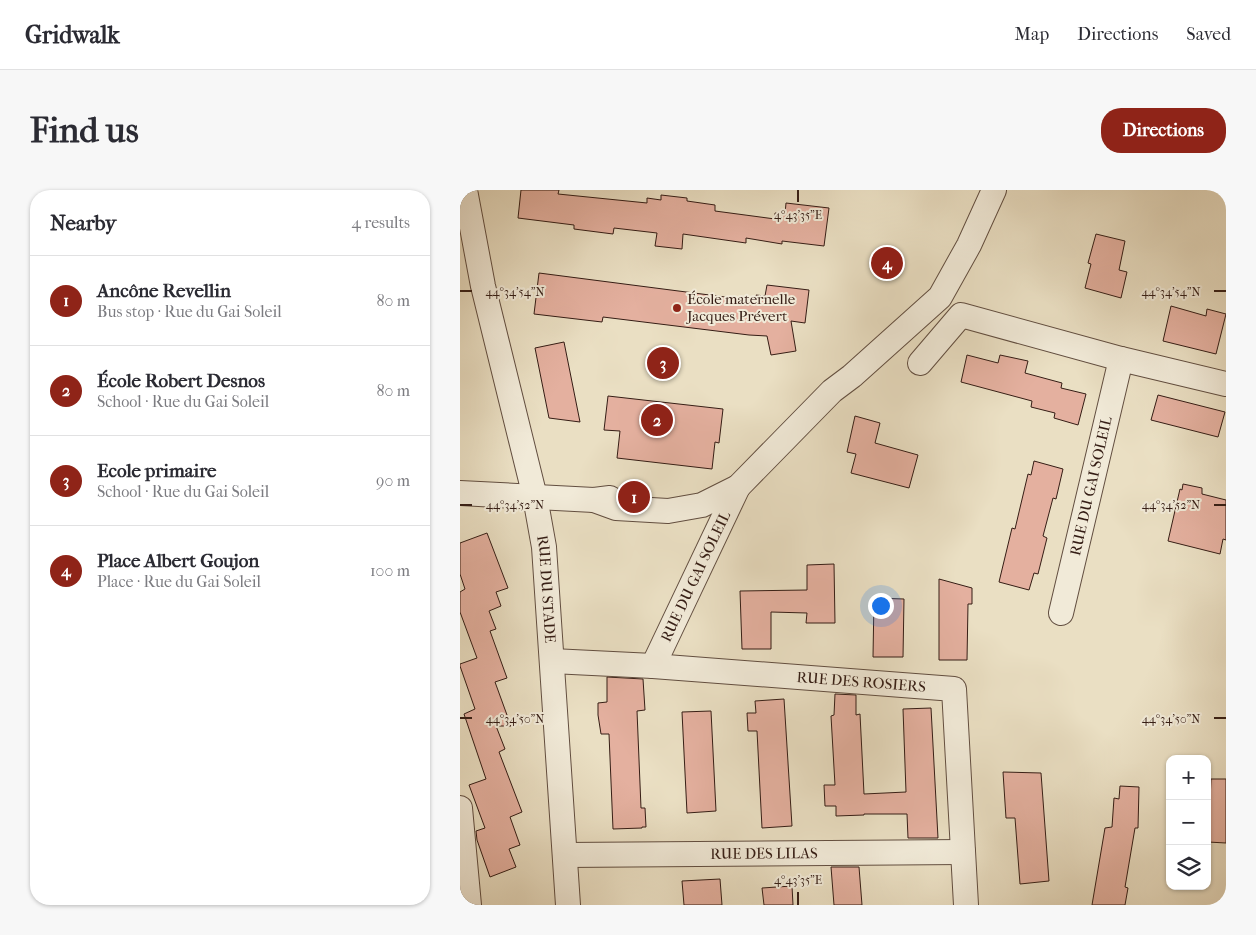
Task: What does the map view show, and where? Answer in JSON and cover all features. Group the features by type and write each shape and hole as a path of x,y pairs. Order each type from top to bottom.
{"street":[{"name":"RUE DU STADE","path":"465,190 483,286 535,497 544,547 568,905"},
{"path":"460,492 594,500 617,496 670,500 702,505 738,487 832,391 852,376 940,297 969,245 994,190"},
{"path":"940,297 961,315 1121,359 1226,384"},
{"path":"920,363 961,315"},
{"name":"RUE DU GAI SOLEIL","path":"1061,612 1121,359"},
{"name":"RUE DU GAI SOLEIL","path":"653,666 738,487"},
{"name":"RUE DES ROSIERS","path":"552,661 653,666 954,689 966,905"},
{"path":"460,808 469,905"},
{"name":"RUE DES LILAS","path":"565,855 963,852"}],"building":[{"path":"521,190 559,190 558,194 647,203 647,198 661,200 661,195 687,198 687,201 715,205 715,211 775,219 775,213 785,214 786,203 829,208 824,246 782,241 782,244 746,238 746,243 683,234 682,249 655,246 657,233 614,228 613,234 574,229 574,225 518,218"},
{"path":"1096,234 1125,241 1119,270 1127,272 1121,298 1085,288 1091,264 1088,263"},
{"path":"539,273 756,301 756,295 765,296 767,285 809,290 805,323 791,321 796,351 771,355 767,336 603,317 602,322 534,314"},
{"path":"1171,306 1206,316 1207,309 1226,314 1216,354 1163,341"},
{"path":"564,342 580,422 549,418 535,348"},
{"path":"967,355 998,363 1000,355 1028,361 1025,373 1062,383 1061,388 1086,394 1078,425 1054,418 1055,413 1031,407 1032,401 961,382"},
{"path":"1158,395 1225,412 1218,437 1151,420"},
{"path":"608,396 723,409 719,443 715,442 712,469 617,458 620,431 604,430"},
{"path":"855,416 880,423 875,443 918,455 909,488 851,473 856,454 847,452"},
{"path":"1034,461 1063,469 1056,499 1053,498 1043,536 1047,538 1038,574 1034,573 1029,590 999,582 1012,528 1015,529 1028,474 1031,475"},
{"path":"1183,484 1202,488 1202,494 1226,500 1226,540 1223,539 1220,554 1168,541 1180,489 1182,490"},
{"path":"487,533 508,588 496,592 501,606 489,611 496,629 490,631 507,678 495,682 511,726 496,726 505,749 499,752 522,812 510,817 520,845 509,849 516,867 490,877 477,840 476,831 485,828 469,785 486,779 464,714 475,709 460,666 460,664 477,658 460,612 460,592 465,589 460,574 460,543"},
{"path":"834,564 835,623 806,623 807,613 771,612 771,649 742,649 740,591 807,590 807,565"},
{"path":"939,579 972,588 972,604 968,604 967,660 939,660"},
{"path":"874,598 904,599 903,657 873,657"},
{"path":"607,677 643,679 645,710 637,711 641,808 645,808 646,827 642,828 613,829 609,734 601,734 598,715 598,703 607,702"},
{"path":"835,694 856,695 856,715 860,714 864,794 906,792 903,709 931,708 938,838 908,838 907,814 836,816 836,806 825,806 824,785 835,785 831,716 834,715"},
{"path":"784,699 792,826 762,828 757,731 748,731 747,713 756,713 755,701"},
{"path":"711,711 716,811 687,813 682,712"},
{"path":"1003,772 1041,773 1049,881 1020,884 1015,818 1006,818"},
{"path":"1211,779 1226,779 1226,843 1211,842"},
{"path":"1120,786 1139,787 1138,828 1135,828 1125,887 1128,888 1125,905 1092,905 1105,828 1112,827 1114,798 1119,799"},
{"path":"831,867 859,867 862,905 834,905"},
{"path":"720,879 722,905 684,905 682,881"},
{"path":"792,886 793,905 764,905 762,888"}],"place":[{"name":"Place Albert Goujon","path":"887,263"},
{"name":"École maternelle Jacques Prévert","path":"677,308"},
{"name":"Ecole primaire","path":"663,363"},
{"name":"École Robert Desnos","path":"657,420"},
{"name":"Ancône Revellin","path":"634,497"}]}
